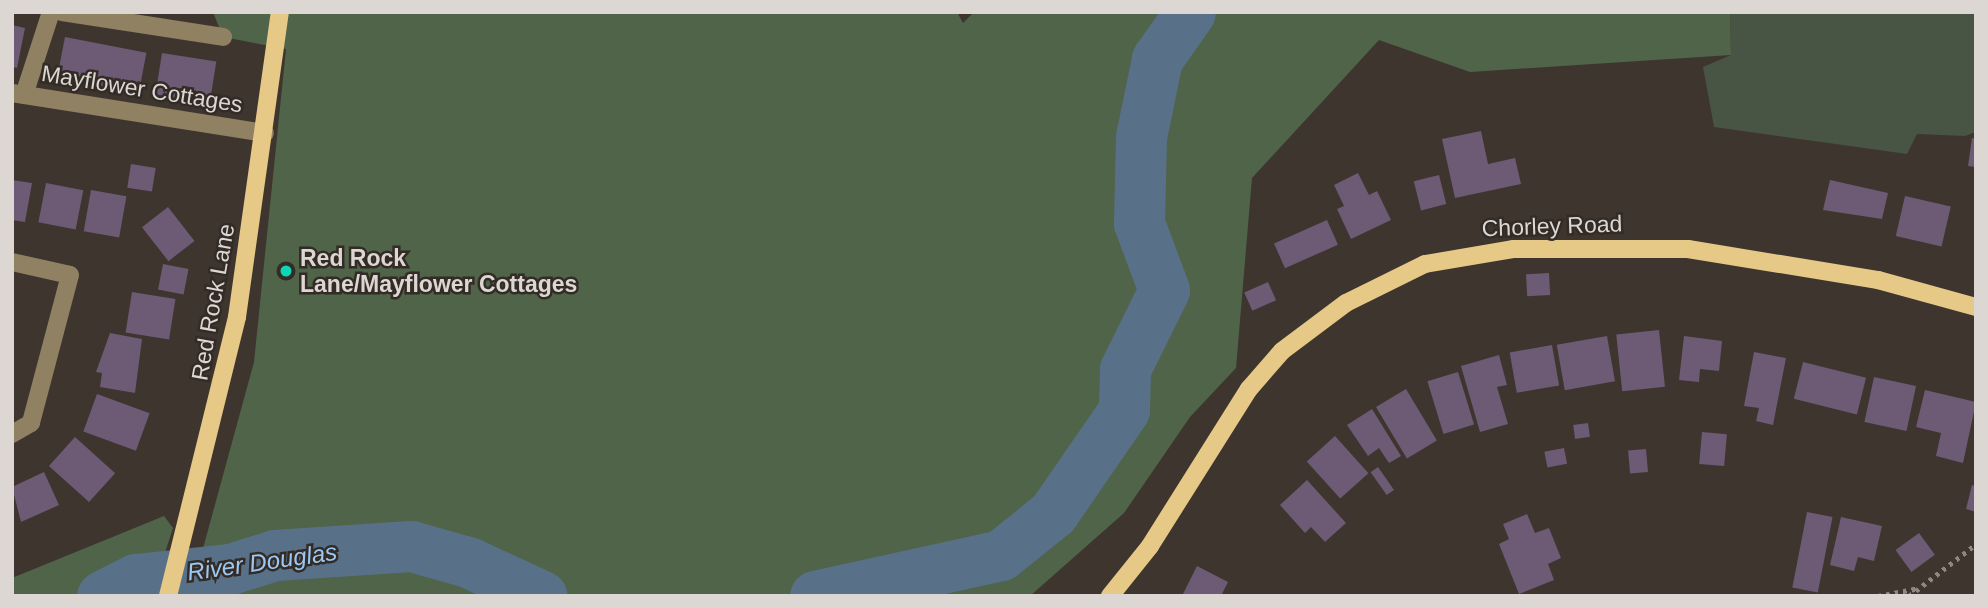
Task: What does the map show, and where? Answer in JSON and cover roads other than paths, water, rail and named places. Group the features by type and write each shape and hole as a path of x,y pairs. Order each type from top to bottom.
{"main road":[{"name":"Red Rock Lane","path":"169,592 232,343 265,133 279,12"},
{"name":"Chorley Road","path":"1110,596 1150,546 1249,389 1282,351 1346,303 1425,264 1513,249 1688,249 1839,272 1976,307"}],"street":[{"path":"18,94 51,12"},
{"path":"62,12 223,37"},
{"name":"Mayflower Cottages","path":"18,94 265,133"},
{"path":"12,262 70,275 31,423 12,434"}],"waterway":[{"name":"River Douglas","path":"815,596 1001,555 1053,513 1124,410 1125,369 1164,290 1139,223 1141,137 1157,59 1190,12"},
{"name":"River Douglas","path":"102,596 136,579 230,569 275,555 411,546 468,562 542,596"}],"place":[{"name":"Red Rock Lane/Mayflower Cottages","path":"286,271"}]}
